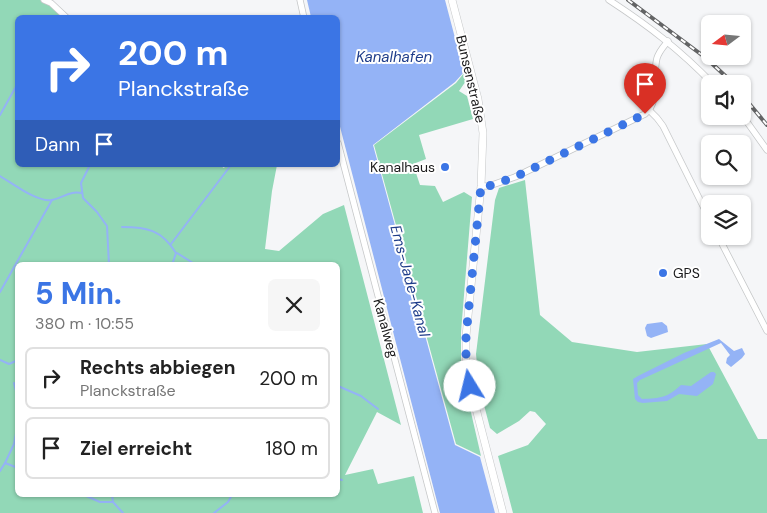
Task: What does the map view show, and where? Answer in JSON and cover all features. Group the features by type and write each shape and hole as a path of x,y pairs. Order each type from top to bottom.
{"street":[{"path":"44,0 51,3 64,15"},
{"path":"300,0 303,15"},
{"name":"Bunsenstraße","path":"452,0 481,110 483,138 481,186 466,329 466,370 503,513"},
{"path":"610,0 668,41 704,75"},
{"path":"481,186 489,186 515,177 627,123 649,110 654,98 657,56 668,41"},
{"path":"649,110 662,126 701,202"},
{"path":"749,125 767,150"},
{"name":"Kanalweg","path":"340,152 435,513"},
{"path":"723,245 767,331"}],"green space":[{"path":"0,0 40,0 49,4 63,15 15,15 15,167 277,167 265,249 279,251 323,214 344,205 401,425 377,412 345,475 373,469 378,484 414,476 423,513 0,513"},
{"path":"464,73 468,78 459,91 467,96 473,119 419,135 426,159 413,164 420,185 435,186 443,202 464,192 472,197 461,332 461,369 481,456 456,444 374,145 456,83"},
{"path":"525,180 540,315 572,342 637,352 707,344 758,439 767,439 767,513 513,513 498,456 528,445 546,424 535,412 530,411 519,421 497,434 490,428 479,386 476,354 495,200 499,188"}],"water":[{"path":"307,0 445,0 464,72 455,82 373,145 455,445 480,457 495,513 440,513 340,127 340,15 311,15"},
{"path":"662,322 667,326 668,332 651,338 647,336 645,328 647,324"},
{"path":"719,339 734,351 742,348 745,354 731,367 726,363 730,355 721,343 637,383 638,395 642,399 659,398 672,393 681,385 691,386 711,372 714,372 716,374 713,384 697,396 679,394 667,401 643,403 635,399 633,379 684,353"}],"waterway":[{"path":"0,115 15,88"},
{"path":"89,167 81,183 83,198 97,212 107,226 109,262"},
{"path":"171,244 229,167"},
{"path":"0,176 33,196 46,200 52,200 73,193 82,193"},
{"path":"17,262 52,200"},
{"path":"122,227 146,229 165,239 176,253 173,262"},
{"path":"177,253 191,262"},
{"path":"0,292 15,265"},
{"path":"0,360 9,364 15,361"},
{"path":"14,383 15,387"},
{"path":"340,387 361,396 378,409"},
{"path":"5,463 15,439"},
{"path":"0,471 5,463 15,467"},
{"path":"89,497 100,502 113,502"},
{"path":"112,497 113,502 123,513"},
{"path":"214,513 228,502 231,497"}],"railway":[{"path":"628,0 706,58 724,75"},
{"path":"751,106 767,125"}],"place":[{"name":"Kanalhaus","path":"445,167"},
{"name":"GPS","path":"663,273"}],"route":[{"path":"470,386 466,370 465,352 468,305 481,186 489,186 515,177 645,114"}],"water label":[{"name":"Kanalhafen","path":"394,57"},
{"name":"Ems-Jade-Kanal","path":"410,281"}]}
